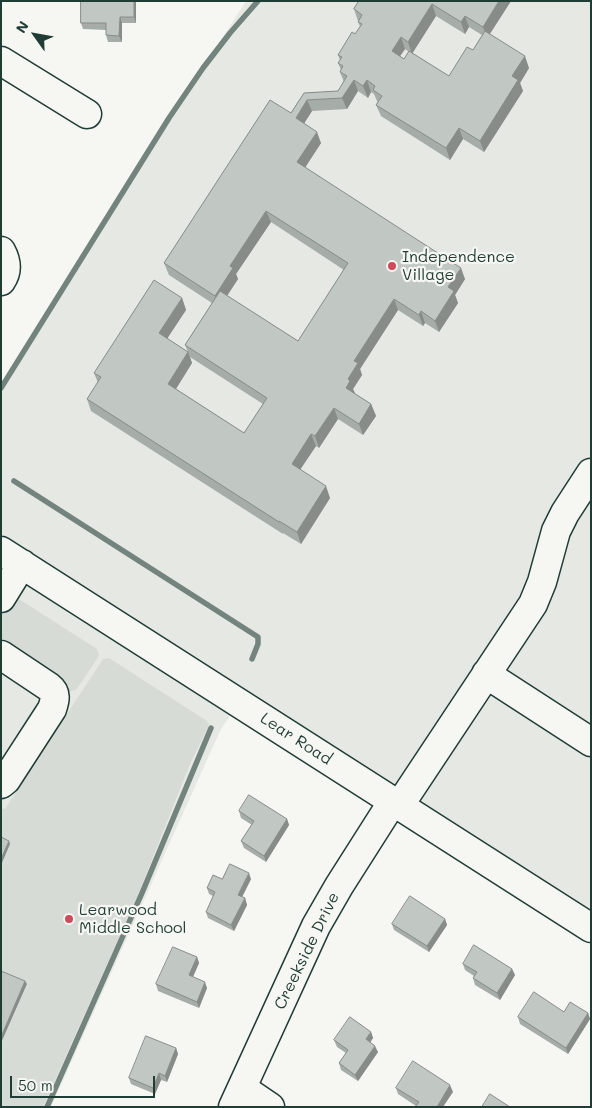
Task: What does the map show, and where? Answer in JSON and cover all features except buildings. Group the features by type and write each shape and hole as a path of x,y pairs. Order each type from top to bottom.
{"street":[{"path":"1,61 87,114"},
{"path":"1,251 6,261 6,274 1,281"},
{"name":"Creekside Drive","path":"238,1098 316,926 338,886 533,604 542,582 556,531 565,513 591,473"},
{"path":"1,598 12,558"},
{"name":"Lear Road","path":"12,558 591,928"},
{"path":"1,655 49,687 55,698 52,709 6,780 1,784"},
{"path":"486,674 591,742"},
{"path":"238,1098 270,1107"}],"shaded area":[{"path":"246,1 591,1 591,914 1,536 1,384"},
{"name":"Learwood Middle School","path":"1,567 231,714 220,731 51,1107 1,1107"},
{"path":"14,596 97,649 99,656 76,690 66,692 1,641 1,616"},
{"name":"Learwood Middle School","path":"109,658 207,721 209,725 190,764 139,892 43,1107 1,1107 1,1043 27,985 1,974 1,808 5,809 103,659"}],"waterway":[{"path":"1,388 169,118 203,68 258,1"},
{"path":"14,481 258,637 258,644 252,659"},
{"path":"47,1107 142,893 211,728"}],"place":[{"name":"Independence Village","path":"392,266"},
{"name":"Learwood Middle School","path":"69,919"}]}
